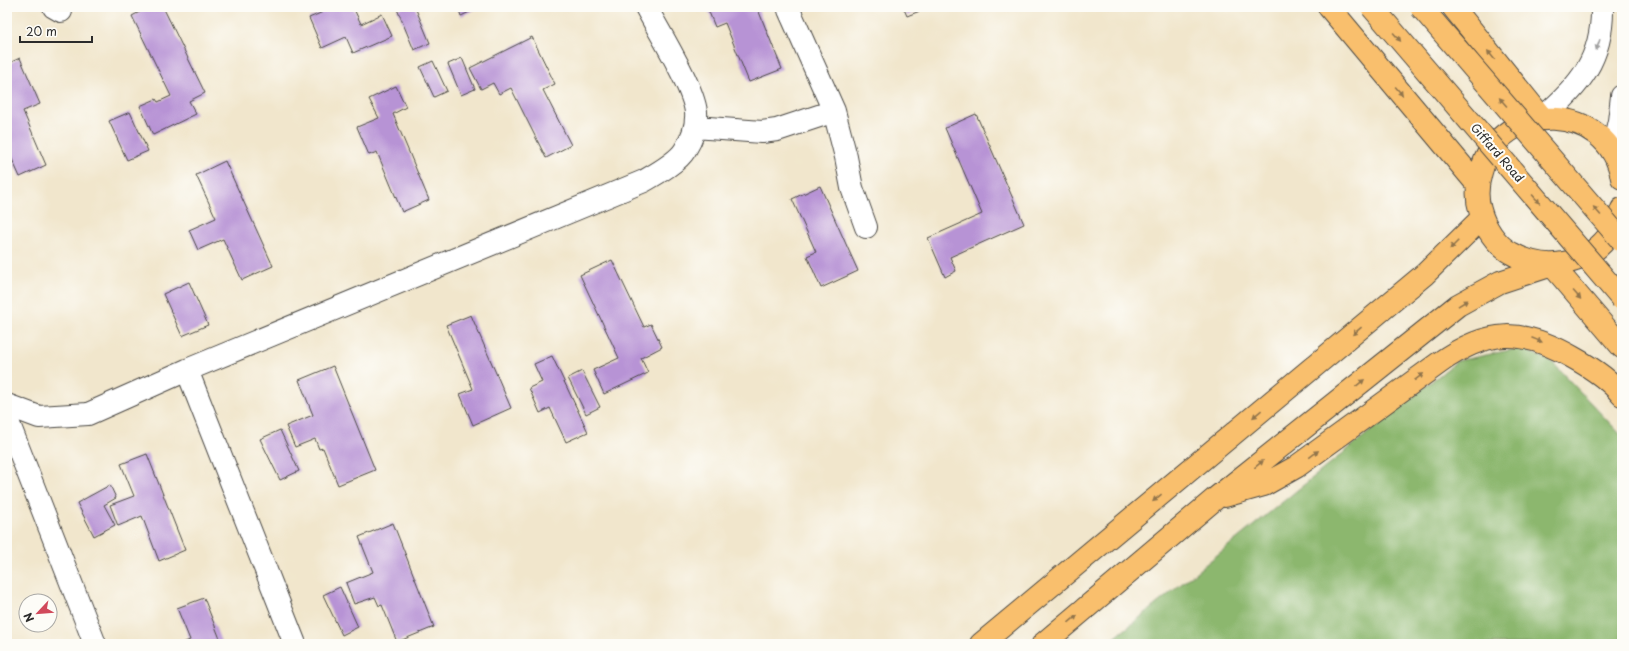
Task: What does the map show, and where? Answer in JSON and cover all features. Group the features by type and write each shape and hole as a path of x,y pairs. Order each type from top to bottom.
{"main road":[{"path":"1329,7 1477,184"},
{"name":"Giffard Road","path":"1372,7 1622,299"},
{"path":"1421,7 1622,241"},
{"path":"1453,7 1542,118"},
{"path":"1622,178 1620,169 1612,151 1598,136 1581,125 1562,118 1542,118 1518,125 1498,140 1484,160 1477,184 1478,201 1482,218 1493,237 1510,252 1530,262 1552,265 1622,347"},
{"path":"1043,644 1216,498 1458,306 1500,282 1552,265 1576,261 1597,249 1613,231 1622,209"},
{"path":"981,644 1425,274 1482,218"},
{"path":"1216,498 1264,485 1296,467 1438,363 1458,349 1474,342 1495,337 1529,337 1561,350 1594,369 1622,395"}],"street":[{"path":"7,405 39,417 88,414 187,370 644,181 665,168 685,151 695,127 696,112 692,95 646,7"},
{"path":"1542,118 1560,103 1575,87 1592,60 1600,42 1602,7"},
{"path":"789,10 834,111 846,157 852,188 866,227"},
{"path":"1612,151 1619,121 1622,96"},
{"path":"695,127 762,132 777,130 834,111"},
{"path":"187,370 295,644"},
{"path":"7,419 95,644"}],"green space":[{"path":"1520,348 1551,361 1622,436 1622,644 1107,644 1457,361"}],"building":[{"path":"149,7 163,7 205,93 189,101 196,114 153,135 140,106 156,99 158,102 171,96 132,16"},
{"path":"321,7 353,7 361,24 382,14 392,36 353,53 346,37 322,48 309,18 323,12"},
{"path":"403,7 415,7 430,43 414,50 397,9"},
{"path":"458,7 480,7 461,16"},
{"path":"707,7 757,7 782,69 749,82 725,23 715,27"},
{"path":"903,7 930,7 907,16"},
{"path":"532,37 555,84 543,90 571,145 546,158 511,88 499,94 493,83 481,89 470,68"},
{"path":"20,58 40,104 23,111 46,165 20,177 7,148 7,64"},
{"path":"462,58 475,89 461,95 448,64"},
{"path":"433,61 447,91 434,97 420,67"},
{"path":"396,86 406,107 393,114 429,200 402,212 377,152 369,155 357,127 379,118 369,99"},
{"path":"130,112 148,151 127,160 109,121"},
{"path":"976,114 1024,224 950,257 956,271 945,277 928,238 982,214 945,128"},
{"path":"225,161 273,266 242,280 223,239 198,250 189,230 216,218 196,175"},
{"path":"820,186 858,271 821,288 807,256 816,252 792,199"},
{"path":"612,260 644,327 651,324 662,347 641,358 648,373 604,394 593,370 619,358 580,275"},
{"path":"189,282 208,325 182,336 163,294"},
{"path":"471,315 511,408 473,425 460,394 473,389 446,325"},
{"path":"552,356 588,432 566,442 550,408 540,413 529,388 542,382 534,364"},
{"path":"333,366 375,470 338,485 323,448 319,449 315,439 295,447 286,426 313,415 299,380"},
{"path":"582,371 600,407 586,414 568,378"},
{"path":"280,430 299,471 280,480 260,439"},
{"path":"147,454 185,550 159,561 142,516 118,526 110,505 134,496 121,464"},
{"path":"110,485 116,498 104,505 115,525 94,536 77,503"},
{"path":"393,523 434,627 397,642 382,605 379,606 375,597 354,604 346,583 373,572 359,537"},
{"path":"340,587 358,627 342,635 323,595"},
{"path":"204,598 222,644 180,644 190,640 177,608"}]}
